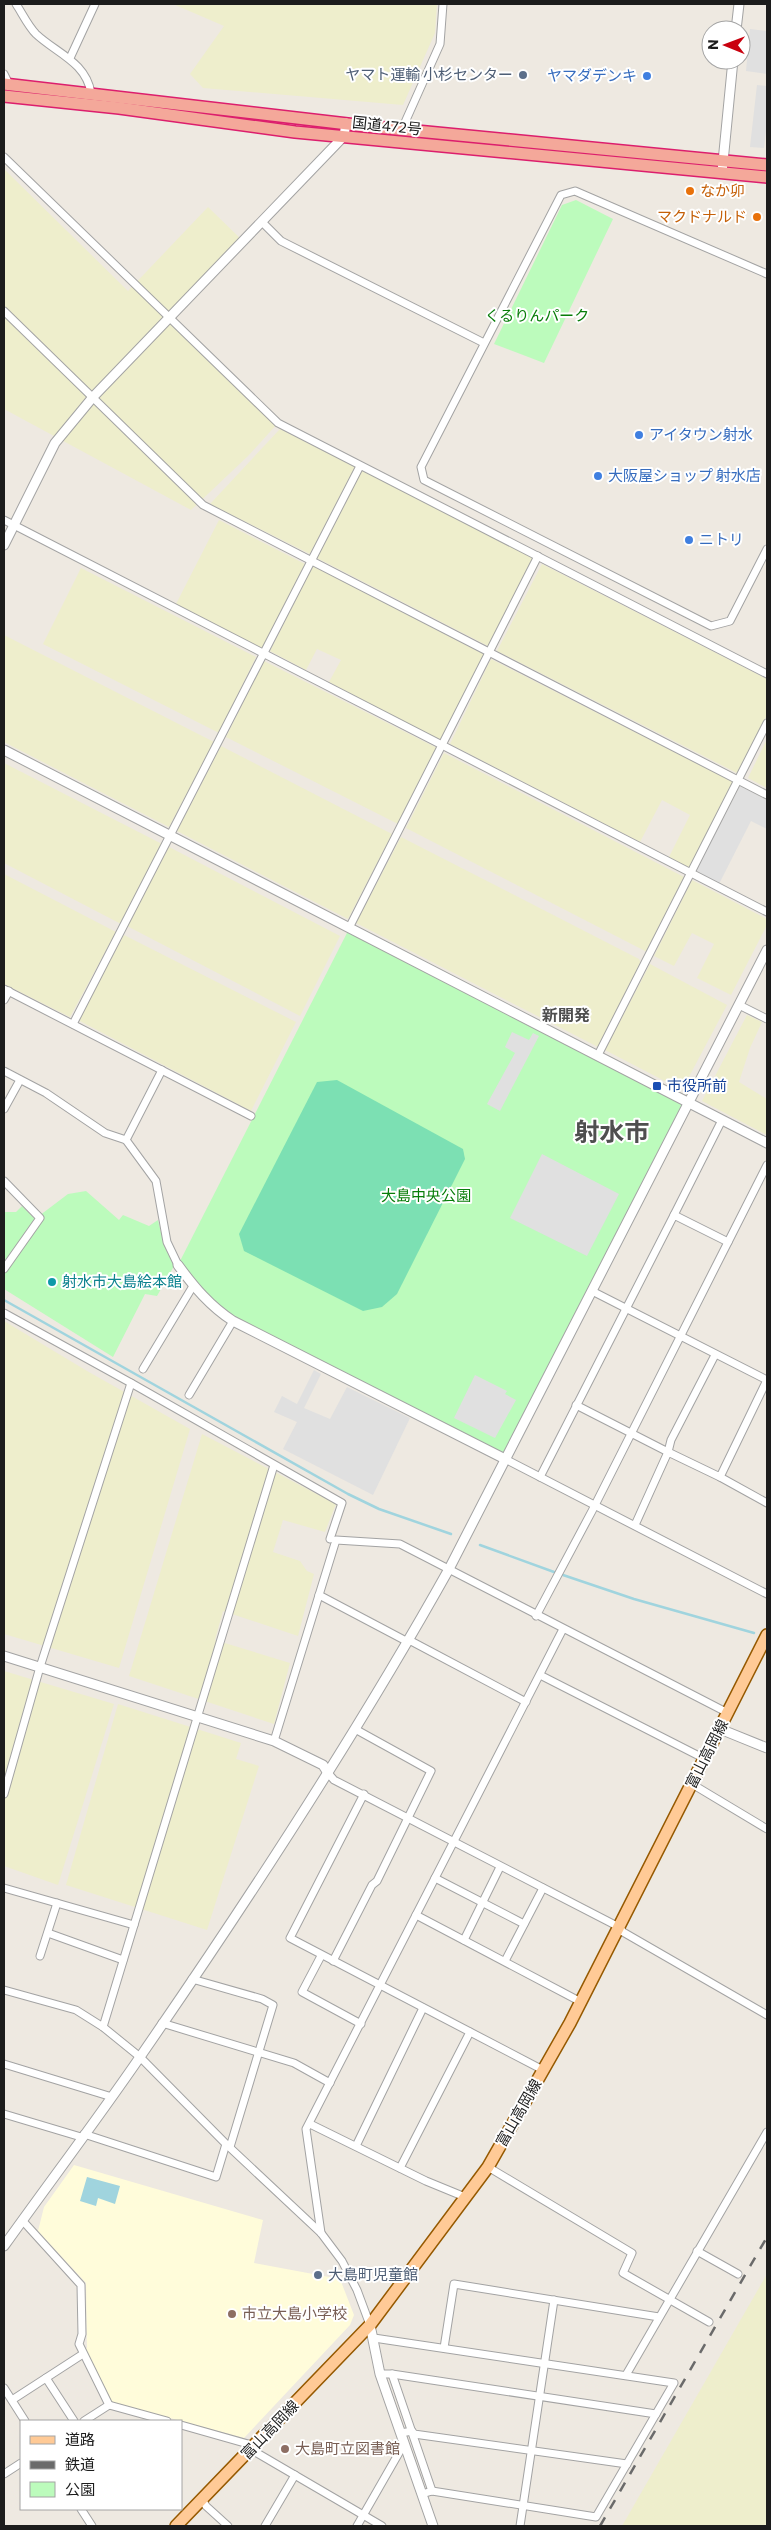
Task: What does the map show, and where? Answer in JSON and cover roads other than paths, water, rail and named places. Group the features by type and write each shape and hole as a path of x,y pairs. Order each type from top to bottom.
{"highway":[{"name":"国道472号","path":"5,81 91,93 722,166 767,177"},
{"name":"国道472号","path":"4,96 508,154 722,166 767,165"}],"main road":[{"name":"富山高岡線","path":"176,2526 370,2325 488,2167 581,2002 767,1635"}],"street":[{"path":"16,4 35,33 70,58 89,84 91,93"},
{"path":"70,58 95,4"},
{"path":"402,129 440,44 443,4"},
{"path":"737,20 739,4"},
{"path":"722,166 732,70"},
{"path":"4,545 56,443 93,398 344,136 346,123"},
{"path":"4,157 278,424 767,674"},
{"path":"767,274 576,191 561,195 421,467 424,480 711,626 730,621 767,549"},
{"path":"262,222 281,240 484,343"},
{"path":"4,311 203,505 767,795"},
{"path":"73,1024 360,466"},
{"path":"4,520 767,912"},
{"path":"349,928 538,556"},
{"path":"598,1054 767,723"},
{"path":"4,750 170,837 598,1054 767,1143"},
{"path":"5,2240 22,2220 140,2057 328,1774 409,1641 449,1569 767,950"},
{"path":"4,1000 6,990 251,1116"},
{"path":"739,1005 767,1020"},
{"path":"4,1070 46,1093 105,1133 126,1140 156,1181 167,1242 178,1265 194,1286 218,1311 284,1348 595,1504 767,1594"},
{"path":"126,1140 162,1070"},
{"path":"4,1109 20,1080"},
{"path":"540,1477 722,1120"},
{"path":"536,1616 767,1165"},
{"path":"4,1182 40,1218 4,1269"},
{"path":"674,1215 728,1242"},
{"path":"143,1369 194,1286"},
{"path":"592,1291 767,1380 720,1477"},
{"path":"4,1313 342,1503 330,1539"},
{"path":"189,1395 233,1320"},
{"path":"635,1525 668,1452 671,1440 715,1355"},
{"path":"4,1794 40,1667 131,1383"},
{"path":"576,1405 720,1477 767,1503"},
{"path":"103,2027 274,1465"},
{"path":"274,1740 336,1540 400,1544 536,1616 728,1713"},
{"path":"319,1595 526,1702"},
{"path":"321,2233 306,2129 563,1629"},
{"path":"4,1656 274,1740 323,1765 334,1780 619,1927 623,1932 767,2015"},
{"path":"540,1675 705,1758"},
{"path":"333,1961 372,1885 377,1881 432,1770 355,1729"},
{"path":"720,1729 767,1748"},
{"path":"692,1784 767,1829"},
{"path":"364,1794 290,1938 321,1956 543,2070"},
{"path":"464,1940 500,1867"},
{"path":"434,1878 524,1924"},
{"path":"4,1888 134,1925"},
{"path":"504,1961 542,1888"},
{"path":"40,1956 57,1903"},
{"path":"416,1915 581,2002"},
{"path":"48,1933 123,1960"},
{"path":"321,1956 302,1992 361,2024"},
{"path":"4,2114 83,2135 216,2177 259,2053 273,2005 262,1999 192,1979"},
{"path":"4,1990 76,2010 103,2027 140,2057 228,2146 321,2233 345,2269 370,2325 380,2374 433,2526"},
{"path":"356,2146 423,2008"},
{"path":"162,2023 294,2064 330,2083"},
{"path":"400,2168 470,2032"},
{"path":"4,2064 112,2097"},
{"path":"310,2124 465,2197"},
{"path":"626,2376 767,2132"},
{"path":"488,2167 632,2253 624,2273 709,2322"},
{"path":"22,2220 81,2285 82,2334 79,2344 82,2354 108,2405 163,2420"},
{"path":"697,2252 738,2274"},
{"path":"444,2348 454,2284 660,2317"},
{"path":"520,2526 554,2300"},
{"path":"374,2338 674,2383 596,2517 432,2492 422,2494"},
{"path":"12,2400 82,2354"},
{"path":"380,2374 392,2374 656,2414"},
{"path":"392,2374 432,2492"},
{"path":"46,2378 73,2420"},
{"path":"4,2388 24,2420"},
{"path":"86,2420 108,2405"},
{"path":"182,2425 255,2446 257,2453 382,2526"},
{"path":"400,2433 412,2431 414,2434 627,2464"},
{"path":"357,2526 404,2444"},
{"path":"4,2474 20,2464"},
{"path":"265,2526 295,2475"},
{"path":"202,2499 206,2506 228,2526"},
{"path":"82,2510 92,2526"}],"water":[{"path":"87,2177 120,2186 115,2204 98,2198 96,2206 80,2201"}],"waterway":[{"path":"4,1300 348,1494 379,1509 451,1534"},
{"path":"480,1545 554,1572"},
{"path":"563,1575 634,1599 754,1633"}],"railway":[{"path":"600,2526 767,2237"}],"place":[{"name":"ヤマト運輸 小杉センター","path":"523,75"},
{"name":"ヤマダデンキ","path":"647,76"},
{"name":"なか卯","path":"690,191"},
{"name":"マクドナルド","path":"757,217"},
{"name":"アイタウン射水","path":"639,435"},
{"name":"大阪屋ショップ 射水店","path":"598,476"},
{"name":"ニトリ","path":"689,540"},
{"name":"市役所前","path":"657,1086"},
{"name":"射水市大島絵本館","path":"52,1282"},
{"name":"大島町児童館","path":"318,2275"},
{"name":"市立大島小学校","path":"232,2314"},
{"name":"大島町立図書館","path":"285,2449"}],"district":[{"name":"新開発","path":"566,1015"},
{"name":"射水市","path":"612,1132"}],"park label":[{"name":"くるりんパーク","path":"537,316"},
{"name":"大島中央公園","path":"426,1196"}]}
